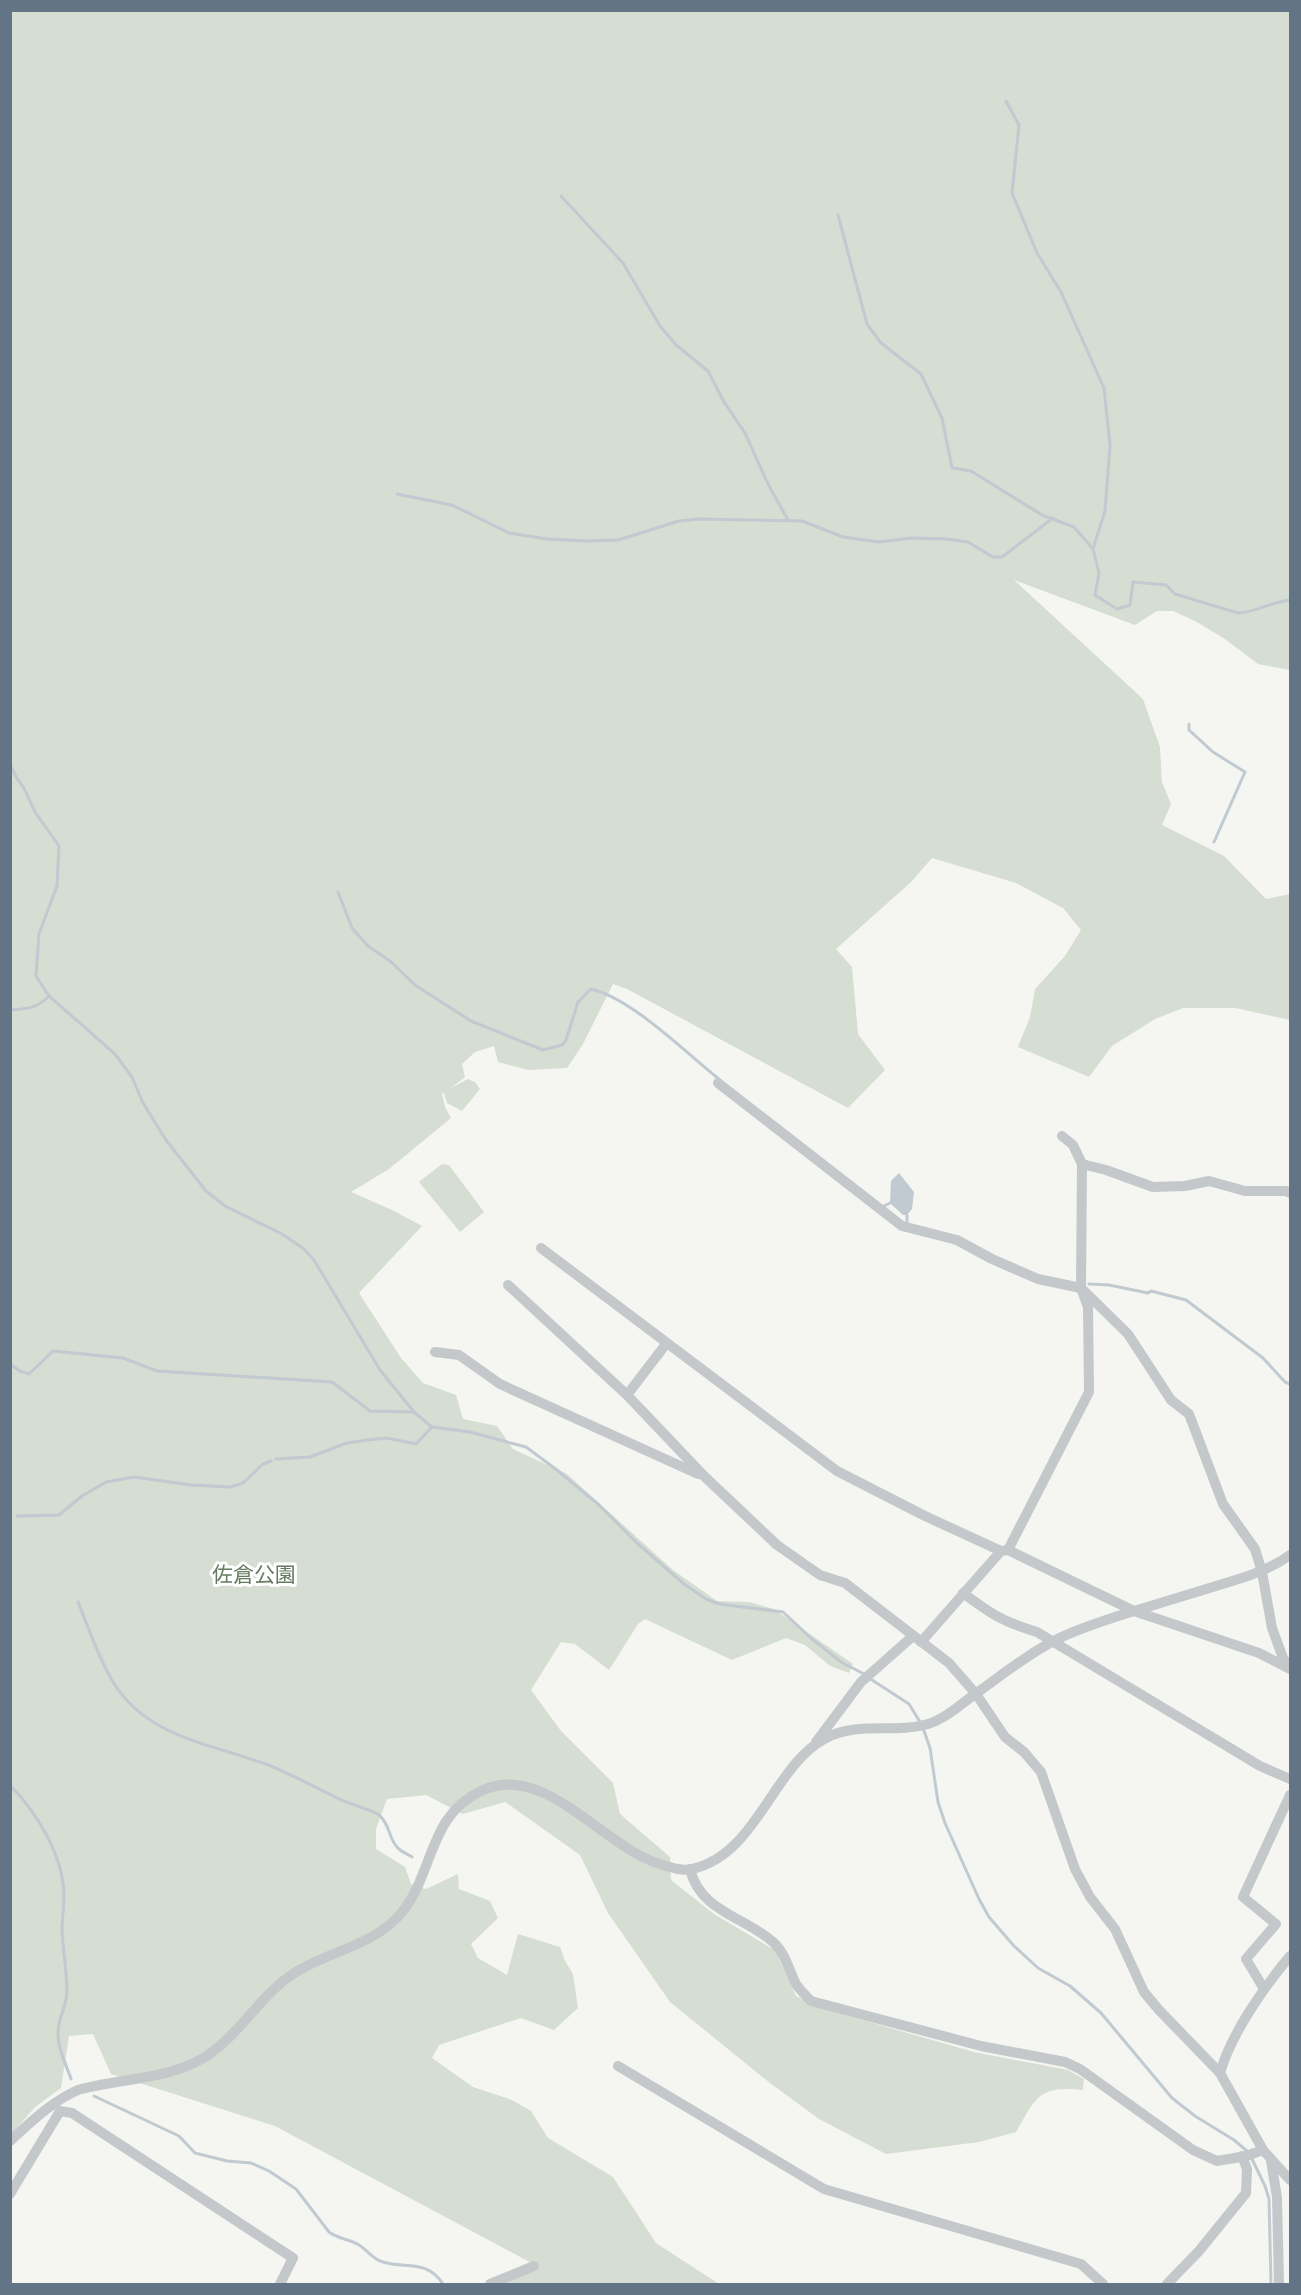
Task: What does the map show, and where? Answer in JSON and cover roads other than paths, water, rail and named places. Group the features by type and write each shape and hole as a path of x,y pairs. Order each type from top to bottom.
{"street":[{"path":"718,1083 902,1226 957,1240 992,1259 1038,1279 1081,1288 1128,1334 1171,1400 1189,1414 1223,1504 1255,1549 1262,1572 1272,1628 1282,1658 1290,1668"},
{"path":"10,2141 46,2109 64,2096 78,2090 169,2071 195,2062 222,2043 261,2001 293,1974 313,1963 362,1943 385,1930 403,1911 412,1896 448,1817 461,1803 479,1791 506,1785 525,1786 544,1793 634,1854 676,1869 690,1869 706,1864 727,1851 744,1833 799,1760 868,1676 917,1639 1005,1551 1089,1392 1088,1307 1081,1288 1082,1164 1073,1145 1062,1136"},
{"path":"1082,1164 1153,1187 1185,1186 1209,1181 1245,1191 1286,1191 1290,1193"},
{"path":"541,1248 837,1472 925,1516 1134,1611 1259,1653 1290,1668"},
{"path":"508,1285 627,1395 704,1476 777,1545 820,1575 845,1583 949,1663 976,1694 1005,1737 1024,1752 1041,1772 1075,1869 1090,1898 1116,1929 1144,1992 1220,2073 1252,2154 1247,2169 1246,2193 1167,2284"},
{"path":"627,1395 666,1344"},
{"path":"435,1352 459,1355 500,1384 704,1476"},
{"path":"812,1747 826,1738 849,1730 929,1724 948,1714 1026,1657 1052,1641 1134,1611 1262,1572 1290,1555"},
{"path":"963,1593 993,1616 1037,1632 1260,1766 1290,1779"},
{"path":"1264,1989 1246,1959 1276,1924 1243,1898 1290,1796"},
{"path":"690,1869 693,1885 721,1911 774,1943 783,1954 797,1985 811,2001 981,2046 1065,2062 1080,2069 1193,2150 1217,2161 1252,2154 1271,2160 1290,2180"},
{"path":"1220,2073 1225,2055 1264,1989 1290,1956"},
{"path":"618,2066 824,2189 1081,2264 1103,2284"},
{"path":"10,2194 60,2111 72,2113 293,2258 280,2284"},
{"path":"1271,2160 1277,2197 1280,2284"},
{"path":"490,2284 534,2266"}],"waterway":[{"path":"1006,101 1019,125 1012,193 1037,253 1061,292 1104,388 1110,445 1105,511 1093,549"},
{"path":"561,196 623,263 660,326 676,345 708,371 724,402 745,433 768,484 788,520"},
{"path":"838,215 867,324 881,343 921,374 942,418 952,468 971,471 1042,515 1074,527 1093,549 1099,573 1095,595 1117,609 1130,605 1133,582 1166,585 1175,594 1238,613 1290,600"},
{"path":"397,494 452,505 509,533 547,539 618,540 679,521 699,519 802,521 843,537 879,542 912,538 968,542 993,557 1002,557 1053,518"},
{"path":"1189,724 1189,730 1213,752 1245,772 1214,842"},
{"path":"10,765 35,812 59,846 57,886 39,934 36,976 49,996 115,1054 132,1077 143,1103 166,1140 206,1191 225,1206 282,1234 304,1249 314,1260 380,1370 414,1412 432,1427 470,1432 526,1447 599,1505 637,1543 684,1584 706,1599 719,1604 783,1612 841,1662 864,1674"},
{"path":"338,892 352,928 368,946 390,961 415,985 471,1021 543,1050 562,1045 566,1040 578,1002 591,989 607,994 640,1014 719,1079"},
{"path":"10,1010 31,1007 41,1003 49,996"},
{"path":"884,1206 890,1203"},
{"path":"907,1215 907,1222"},
{"path":"1089,1284 1109,1285 1148,1293 1151,1291 1186,1300 1263,1358 1285,1382 1290,1384"},
{"path":"10,1364 29,1374 53,1351 123,1358 157,1371 332,1382 370,1411 414,1412"},
{"path":"276,1459 310,1457 347,1443 367,1440 387,1438 416,1444 432,1427"},
{"path":"17,1516 59,1515 82,1496 106,1482 134,1477 191,1485 230,1487 243,1483 263,1464 271,1461"},
{"path":"78,1602 98,1653 113,1682 127,1701 144,1716 184,1737 271,1766 338,1798 376,1813 385,1822 397,1847 412,1857"},
{"path":"869,1678 909,1704 920,1722"},
{"path":"923,1728 930,1748 938,1802 945,1823 989,1917 1014,1946 1038,1968 1070,1986 1101,2013 1172,2098 1247,2151"},
{"path":"10,1785 39,1822 59,1865 64,1895 62,1931 67,1991 58,2037 71,2079"},
{"path":"94,2096 179,2136 195,2153 227,2161 251,2163 269,2171 296,2189 329,2232 355,2243 380,2261 415,2266 430,2271 443,2284"},
{"path":"1251,2157 1269,2199 1271,2284"}],"park label":[{"name":"佐倉公園","path":"254,1574"}]}
